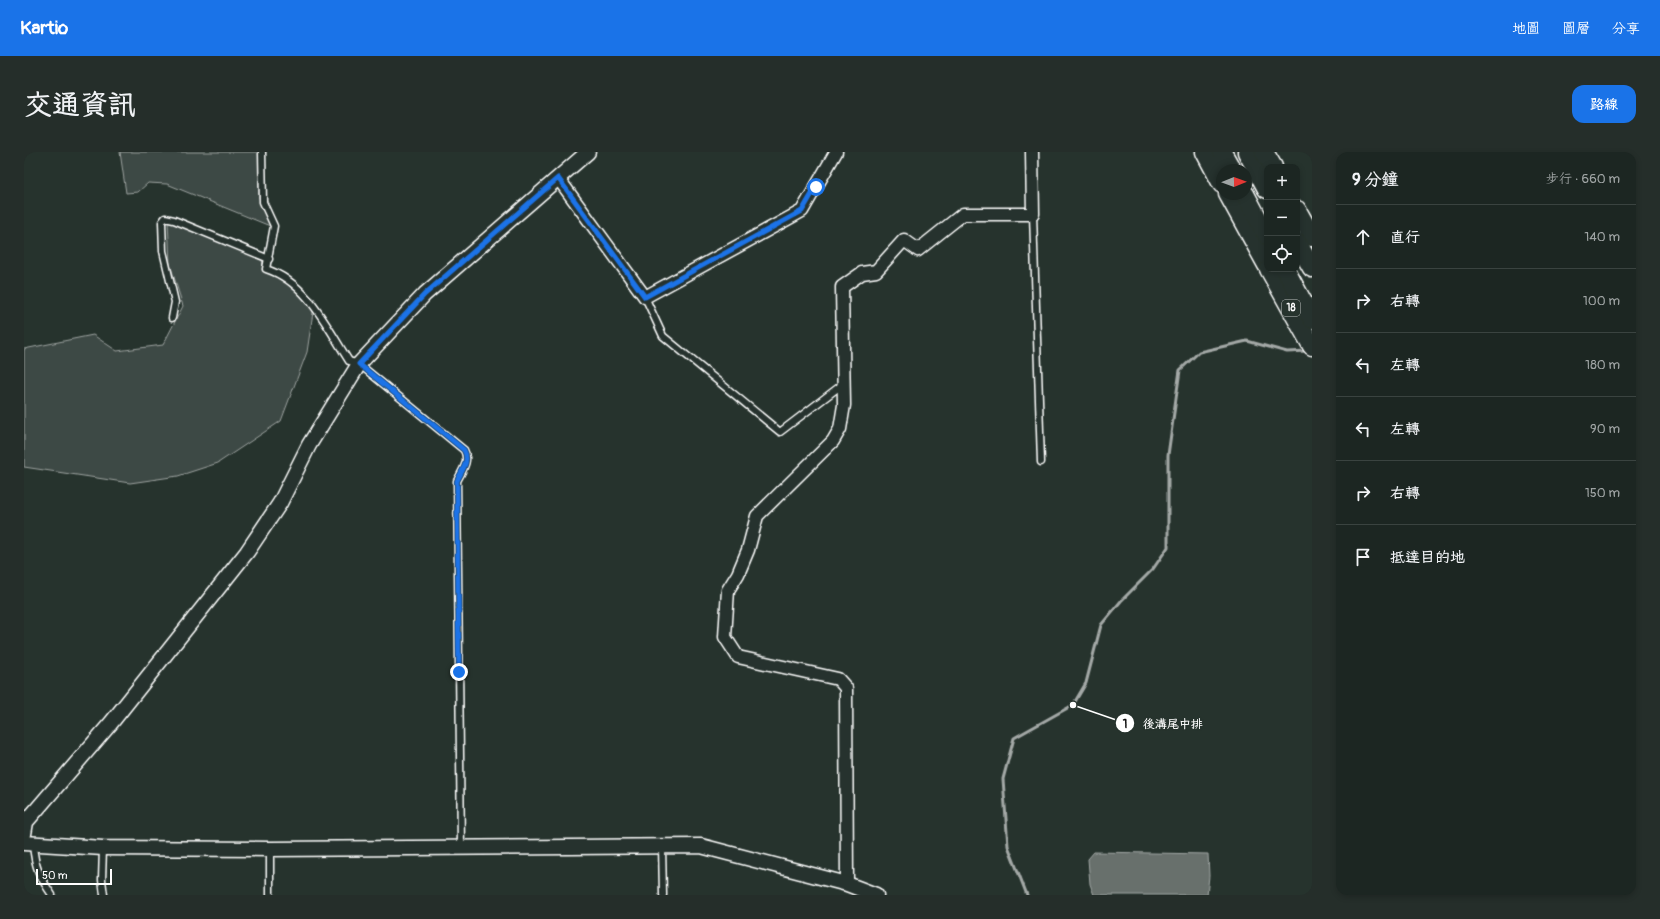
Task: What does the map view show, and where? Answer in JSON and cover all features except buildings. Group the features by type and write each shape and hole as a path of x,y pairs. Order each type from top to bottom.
{"main road":[{"path":"1205,152 1216,173"},
{"path":"1222,152 1229,164"},
{"path":"1247,152 1264,183"},
{"path":"1264,152 1271,164"},
{"path":"1231,200 1264,260"},
{"path":"1248,200 1264,230"},
{"path":"1300,215 1312,237"},
{"path":"1300,247 1312,268"},
{"name":"18","path":"1271,272 1312,346"},
{"name":"18","path":"1287,272 1312,319"}],"street":[{"path":"25,822 111,723 247,552 280,503 309,446 359,364 425,294 588,152"},
{"path":"558,178 645,297 802,211 836,152"},
{"path":"847,886 846,688 838,679 738,657 725,637 728,590 748,550 756,516 833,440 840,429 844,405 842,287 862,273 876,271 904,240 918,250 963,214 1033,214 1032,152"},
{"path":"28,844 103,848 270,849 701,846 876,895"}],"lane":[{"path":"262,152 263,202 274,226 266,269 282,275 307,298 349,361 359,364 464,450 468,460 457,481 461,848"},
{"path":"1033,214 1041,462"},
{"path":"172,318 175,302 163,251 162,222 165,218 174,220 268,259"},
{"path":"645,297 663,336 780,432 844,384"},
{"path":"28,844 42,880 52,895"},
{"path":"662,846 663,895"},
{"path":"103,848 102,880 104,895"},
{"path":"270,849 270,895"}],"shaded area":[{"path":"120,152 259,152 259,198 271,218 270,226 167,184 148,183 138,192 126,193"},
{"path":"168,220 262,257 263,270 296,286 315,299 307,352 281,421 218,463 178,476 130,483 24,467 24,349 93,335 117,351 163,345 183,306 170,264"},
{"path":"1094,852 1208,854 1209,876 1207,895 1094,895 1090,884 1088,859"}],"waterway":[{"path":"1027,895 1008,846 1003,779 1014,738 1073,705 1086,683 1101,625 1121,601 1153,569 1168,547 1168,455 1180,370 1199,352 1247,341 1287,352 1308,351"}],"place":[{"name":"後溝尾中排","path":"1073,705"}],"route":[{"path":"459,672 457,481 468,460 466,453 359,364 425,294 505,226 558,178 645,297 802,211 816,187"}]}
